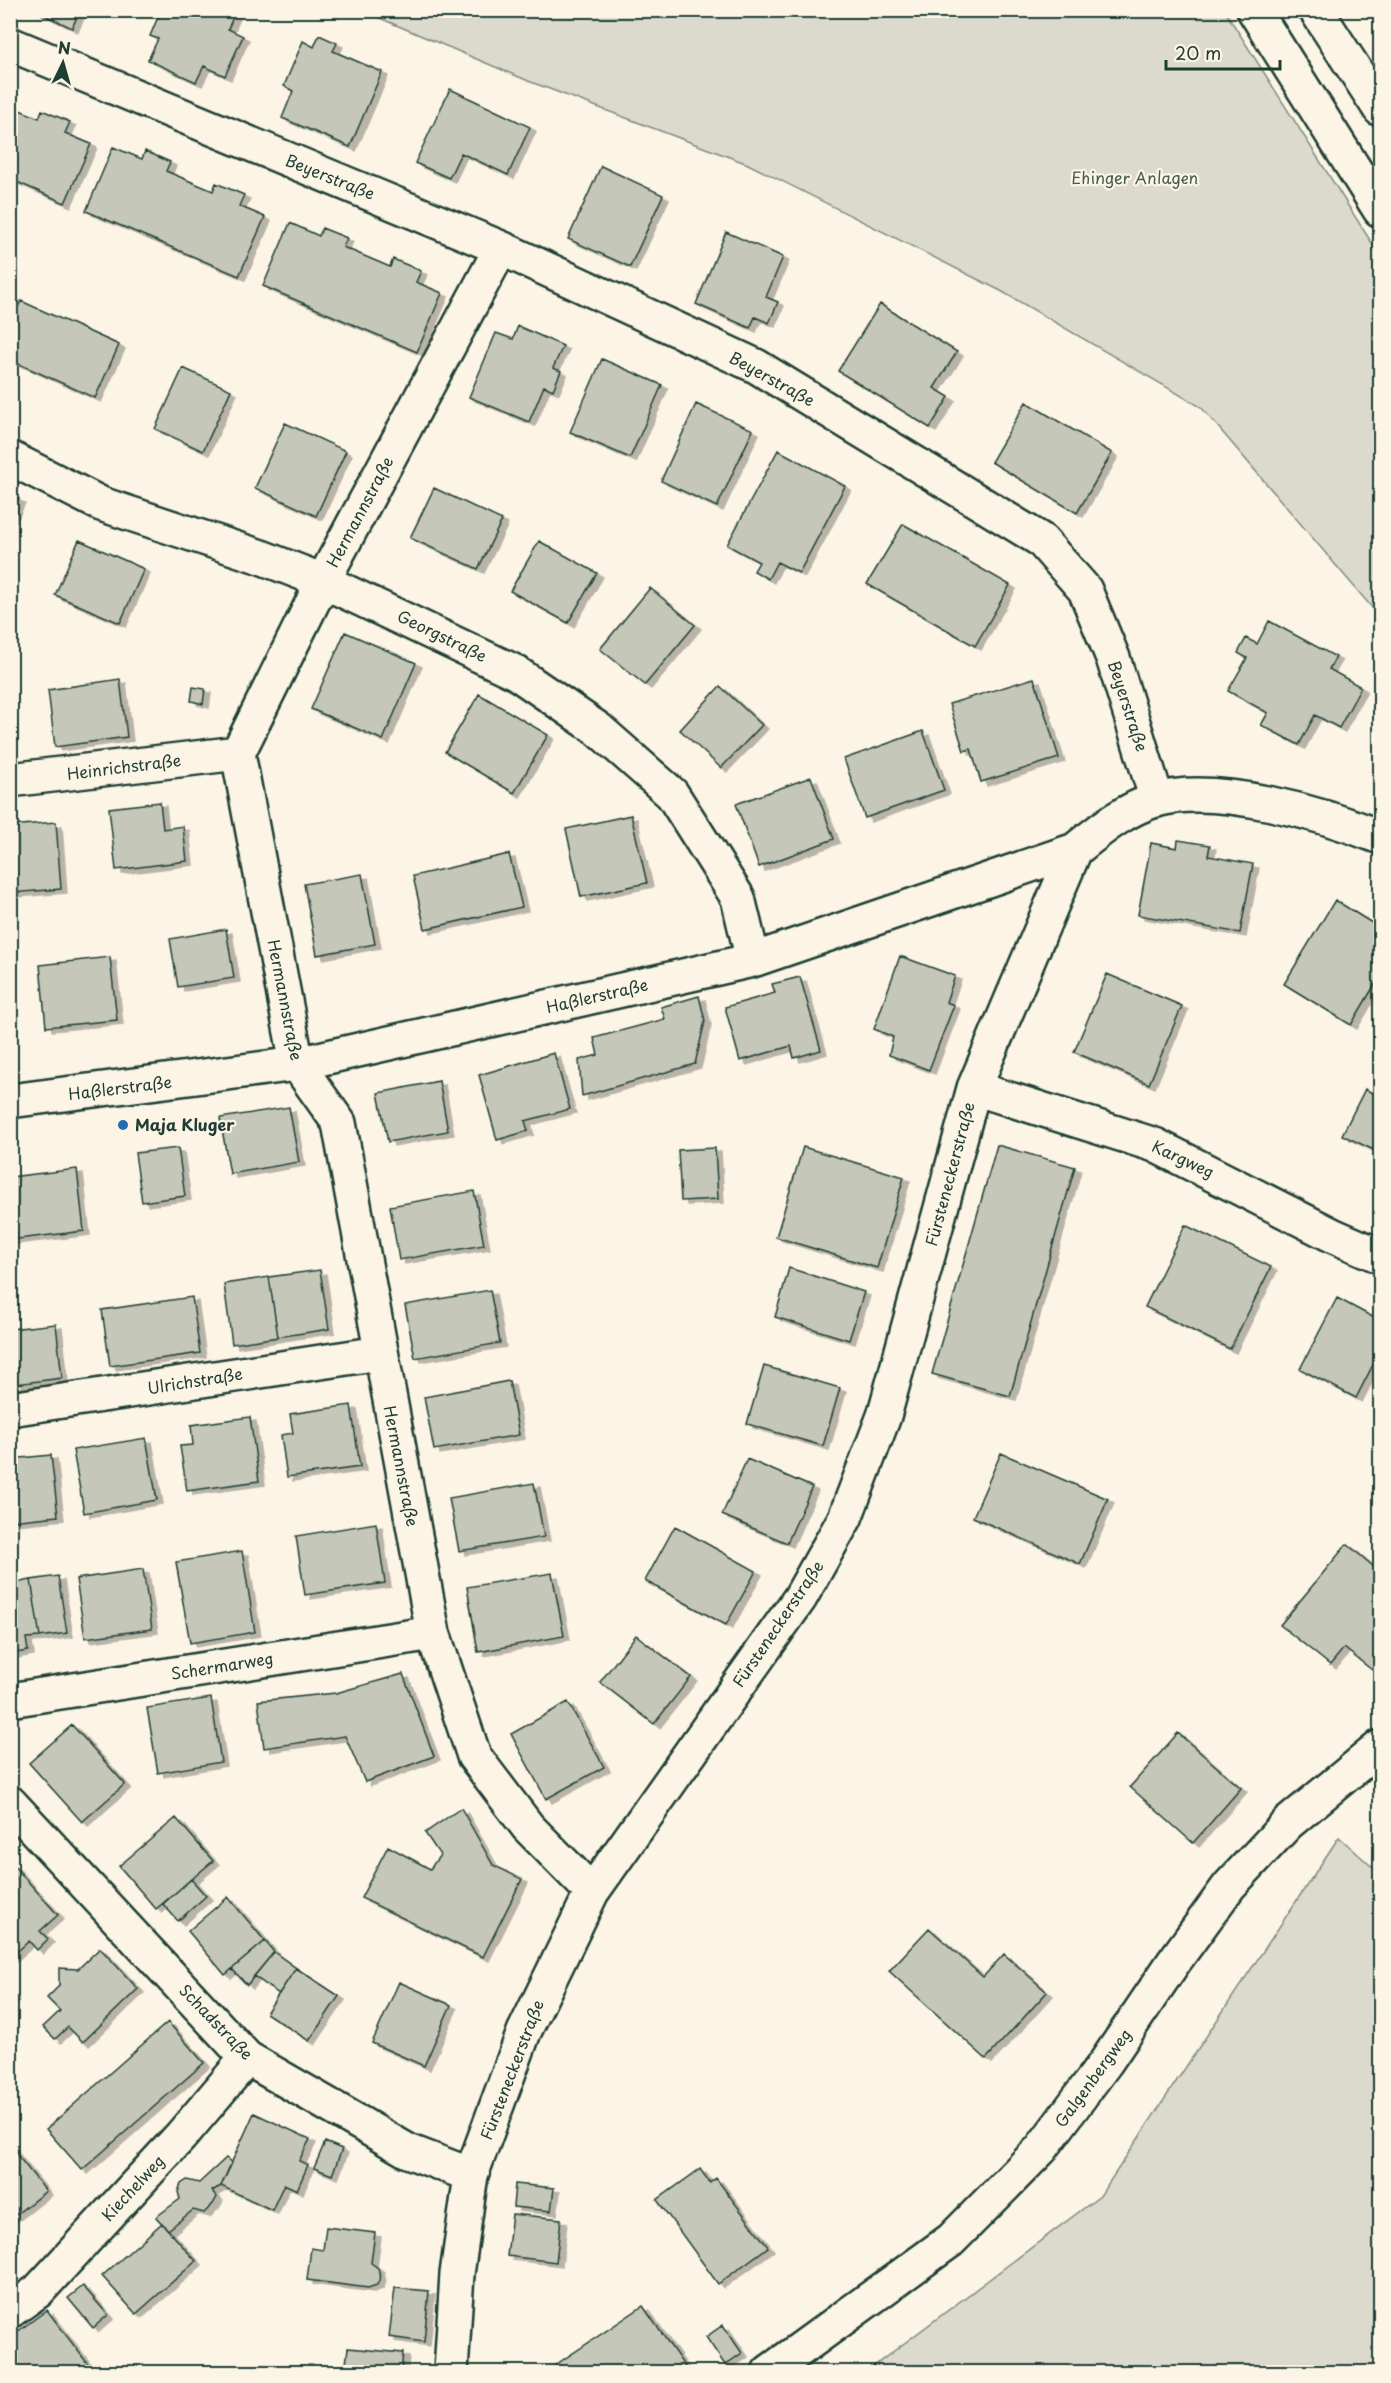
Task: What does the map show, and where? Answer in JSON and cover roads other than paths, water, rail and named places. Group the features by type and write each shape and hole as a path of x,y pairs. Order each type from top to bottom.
{"main road":[{"path":"1254,10 1380,210"},
{"path":"1316,10 1380,109"},
{"name":"Beyerstraße","path":"10,44 501,248 756,366 1041,540 1085,590 1113,658 1156,800"},
{"name":"Hermannstraße","path":"501,248 323,581 238,753 297,1064 339,1123 433,1633 474,1756 528,1827 592,1892"},
{"name":"Georgstraße","path":"10,458 102,504 261,557 323,581 515,672 598,729 672,794 738,898 753,960"},
{"name":"Heinrichstraße","path":"10,780 238,753"},
{"path":"1156,800 1202,795 1262,801 1359,828 1380,837"},
{"name":"Haßlerstraße","path":"10,1101 297,1064 753,960 1075,850 1110,821 1156,800"},
{"name":"Fürsteneckerstraße","path":"451,2373 457,2274 471,2175 524,2032 592,1892 800,1598 845,1518 884,1416 974,1088 1075,850"},
{"name":"Kargweg","path":"974,1088 1155,1144 1334,1236 1380,1256"},
{"name":"Ulrichstraße","path":"10,1409 380,1353"},
{"name":"Schermarweg","path":"10,1701 433,1633"},
{"name":"Galgenbergweg","path":"770,2373 951,2240 1041,2149 1106,2062 1229,1886 1288,1823 1380,1748"},
{"name":"Schadstraße","path":"10,1803 248,2058 408,2151 471,2175"},
{"name":"Kiechelweg","path":"10,2311 38,2291 181,2136 248,2058"}],"place":[{"name":"Maja Kluger","path":"123,1125"}],"park label":[{"name":"Ehinger Anlagen","path":"1135,178"}]}
